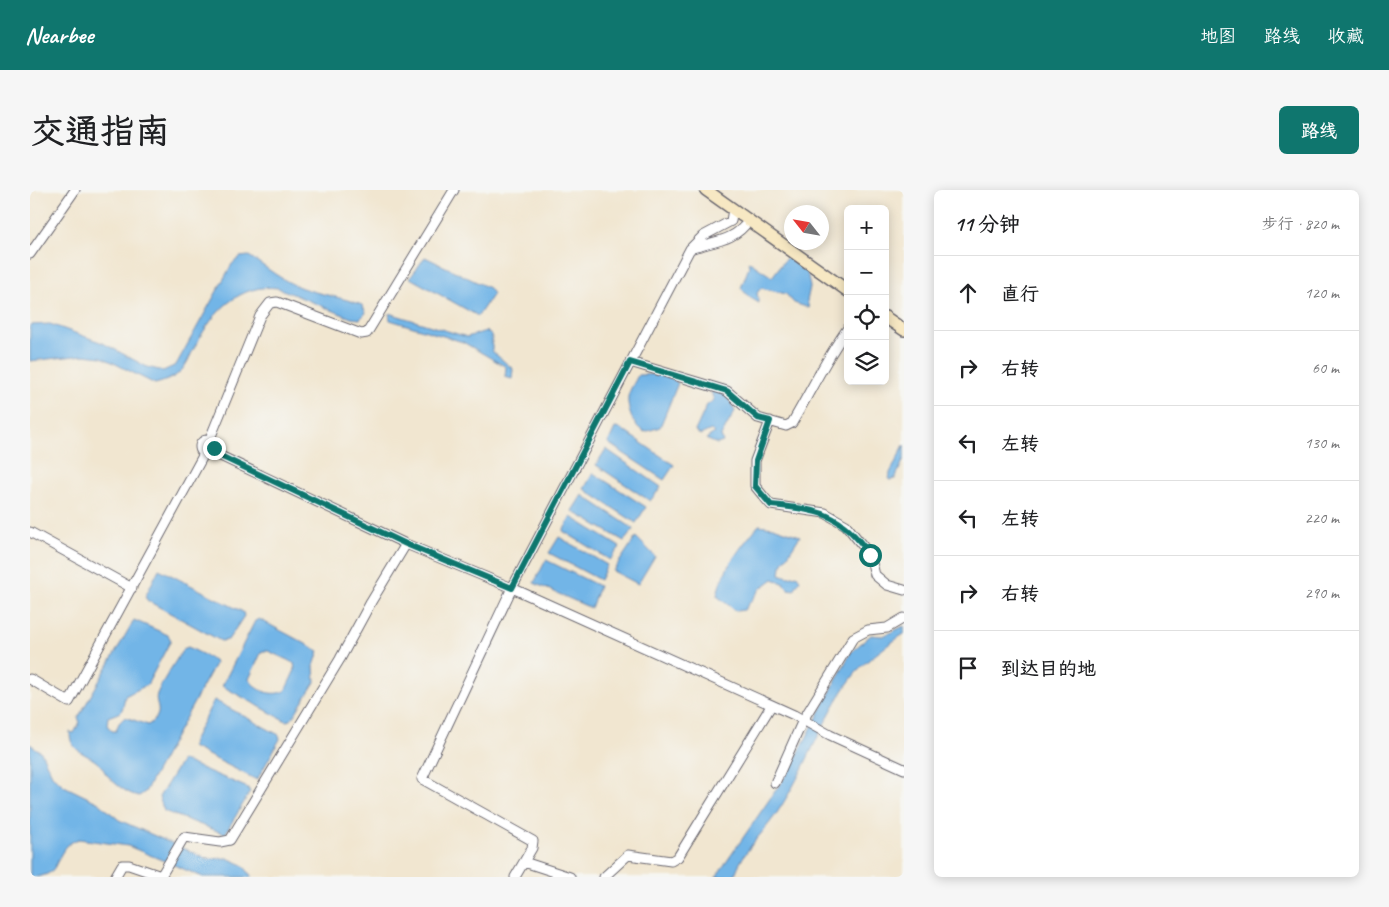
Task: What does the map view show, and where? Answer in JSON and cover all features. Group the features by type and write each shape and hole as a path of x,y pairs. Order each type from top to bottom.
{"street":[{"path":"30,254 75,190"},
{"path":"454,190 367,333 361,334 277,302 265,308 260,316 209,441 204,441 200,448 406,544 512,588 771,706 904,769"},
{"path":"706,190 844,288"},
{"path":"516,877 532,848 533,841 422,779 512,588 690,249 704,236 731,221 733,209"},
{"path":"690,249 734,236 749,220"},
{"path":"889,320 904,330"},
{"path":"630,362 727,391 758,418 786,426 792,423 816,383 832,349 844,333"},
{"path":"770,421 756,461 755,486 764,498 771,505 825,513 846,525 870,555 875,575 887,585 904,590"},
{"path":"30,679 69,702 208,453"},
{"path":"30,532 132,588"},
{"path":"115,877 122,865 130,865 159,877 164,874 180,843 187,836 220,842 230,840 340,659 370,602 406,544"},
{"path":"776,783 806,722 853,638 868,630 887,628 904,618"},
{"path":"604,877 628,855 672,861 678,857 771,706"},
{"path":"524,862 570,877"}],"water":[{"path":"249,256 281,278 295,285 362,305 366,313 360,319 351,318 278,288 252,290 229,302 211,321 179,373 155,384 102,357 84,355 30,361 30,325 50,324 103,343 147,367 163,371 176,365 232,264 240,257"},
{"path":"425,257 489,288 493,294 478,316 410,278"},
{"path":"787,257 807,271 810,287 807,301 809,308 794,303 786,294 761,288 757,293 759,303 749,297 741,288 749,267 748,261 772,277"},
{"path":"389,313 467,337 486,331 492,336 492,351 513,369 512,379 505,377 506,367 463,342 390,320"},
{"path":"662,374 678,383 660,427 645,432 637,426 632,418 628,402 629,394 638,375"},
{"path":"716,391 727,396 735,411 721,436 723,442 717,444 706,439 714,433 711,430 700,435 695,431 707,405 714,400 711,392"},
{"path":"615,428 621,429 674,465 664,480 608,443"},
{"path":"904,445 904,459 895,479 889,480 890,473"},
{"path":"606,449 661,487 650,501 596,465"},
{"path":"593,473 646,507 636,523 584,489"},
{"path":"582,495 634,529 624,541 572,511"},
{"path":"571,517 620,547 610,560 563,531"},
{"path":"759,525 773,527 800,536 781,566 780,574 788,577 797,575 800,580 794,590 788,589 783,583 773,579 761,588 744,610 736,611 717,596 719,587 734,558"},
{"path":"559,537 607,565 600,580 549,553"},
{"path":"636,537 655,556 638,584 613,571"},
{"path":"546,560 599,586 591,608 534,583"},
{"path":"159,569 243,612 244,616 228,640 221,641 148,601 145,597"},
{"path":"259,619 319,651 314,666 315,682 291,720 286,721 222,686 255,621","holes":["262,651 268,651 294,663 295,670 285,691 280,693 260,690 249,679"]},
{"path":"134,620 168,635 171,640 147,685 125,696 121,711 108,717 107,725 112,731 116,731 119,723 125,717 148,725 154,720 158,713 157,694 183,649 188,647 214,660 215,664 145,792 139,796 122,788 106,774 96,761 76,749 70,732 74,733 80,722 78,718"},
{"path":"904,626 904,634 863,665 847,685 827,718 792,788 776,814 743,857 734,877 716,877 789,771 851,652 871,635 883,636"},
{"path":"214,700 279,735 280,739 257,780 192,747 193,741"},
{"path":"30,744 41,752 52,775 64,786 99,803 119,820 207,859 227,858 243,865 252,877 203,877 128,846 79,839 68,845 51,871 40,876 30,877"},
{"path":"182,760 248,788 250,792 225,834 164,811 159,797"}],"route":[{"path":"214,448 212,452 400,542 512,588 630,362 727,391 758,418 770,421 756,461 755,486 771,505 825,513 846,525 860,540 870,555"}]}
